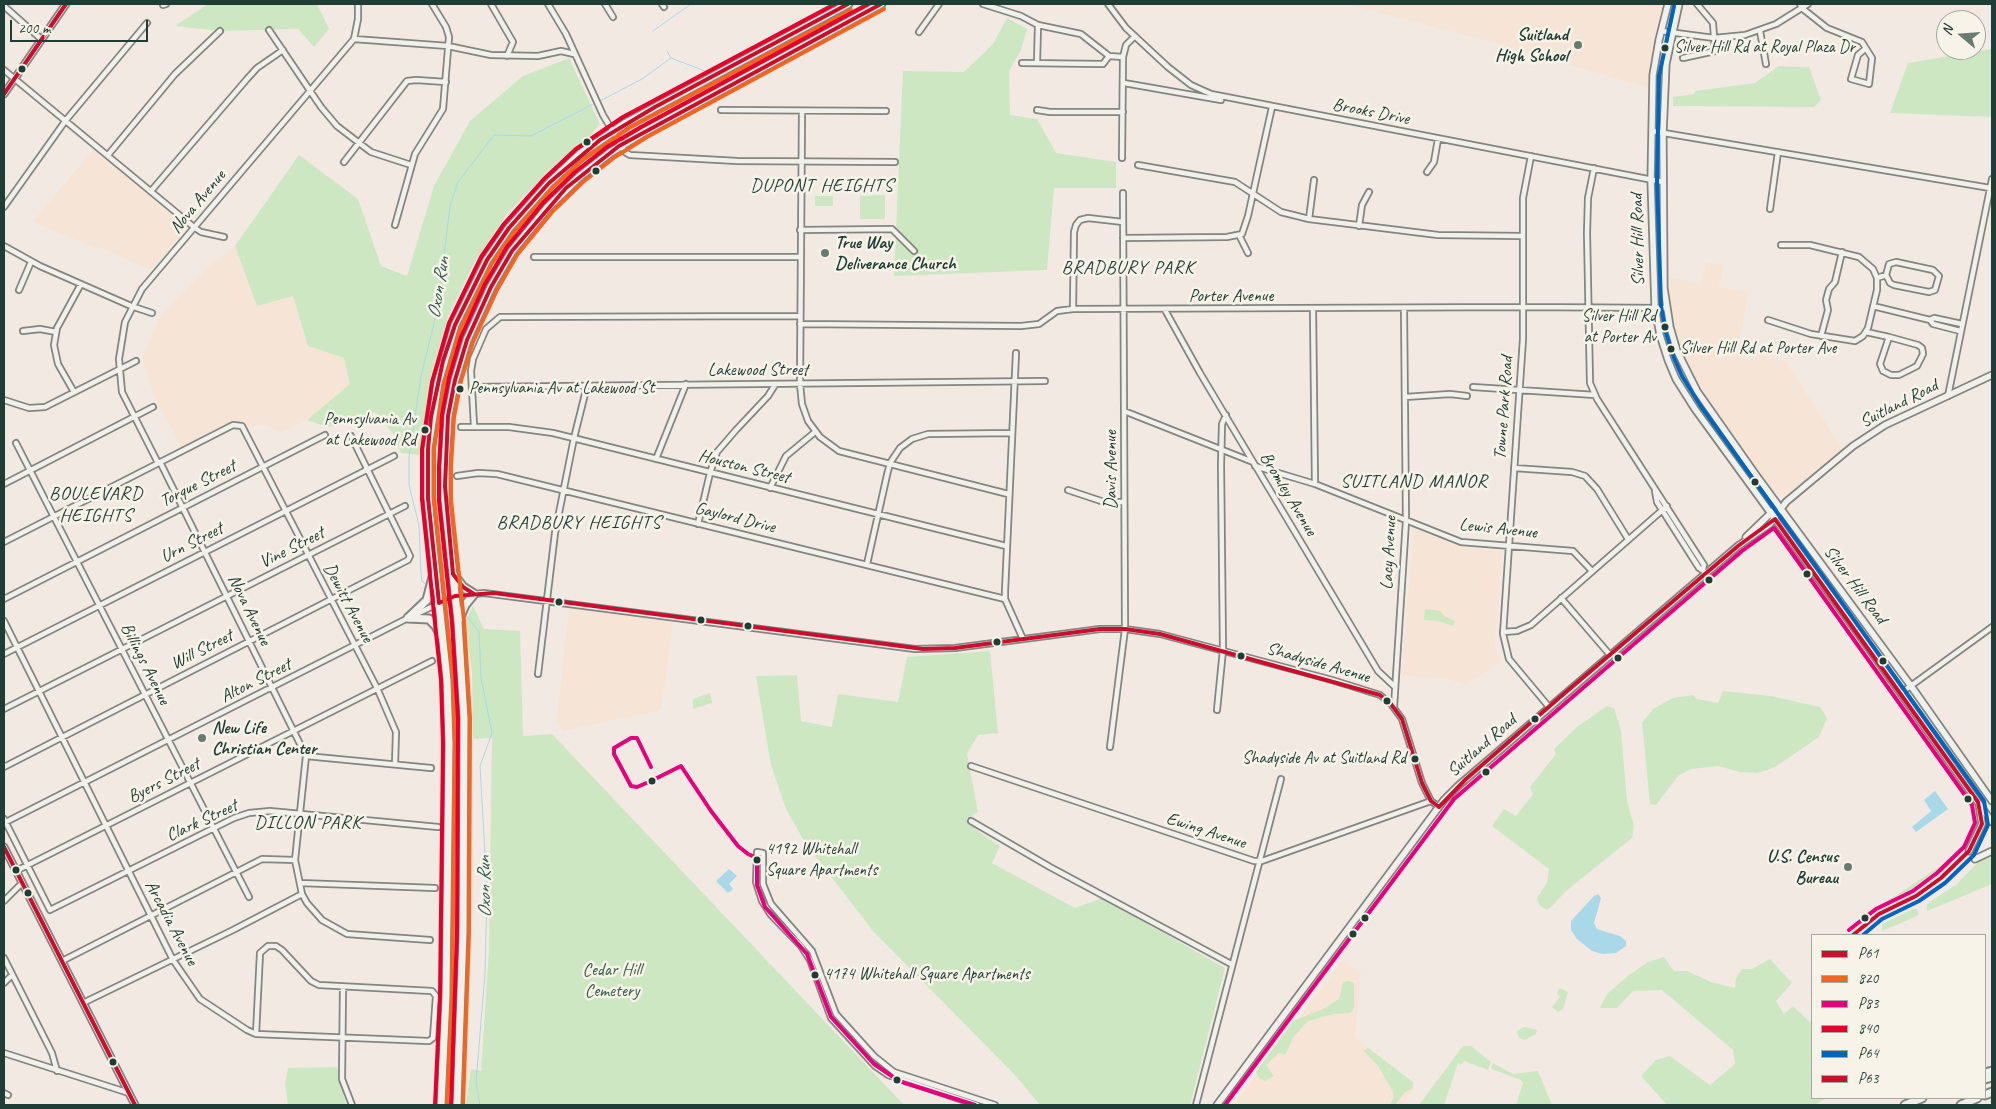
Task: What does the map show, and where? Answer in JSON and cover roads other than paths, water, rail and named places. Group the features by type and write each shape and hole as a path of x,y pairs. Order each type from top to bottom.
{"highway":[{"path":"408,618 421,607 432,589 428,449 431,417 443,361 466,300 487,260 527,206 565,168 612,132 848,4"},
{"path":"457,1105 460,1051 465,770 463,691 445,493 447,428 455,380 472,328 502,267 522,238 566,188 621,145 881,4"},
{"path":"431,532 444,650 449,780 446,1022 441,1105"},
{"path":"453,574 463,587 474,594 465,605 458,622"},
{"path":"408,618 419,617 433,622 440,632 444,650"},
{"path":"1904,1105 1919,1099"},
{"path":"1960,1105 1975,1099"}],"main road":[{"path":"4,94 66,4"},
{"name":"Silver Hill Road","path":"1668,4 1653,75 1651,180 1655,307 1663,344 1679,384 1901,692 1992,822"},
{"name":"Silver Hill Road","path":"1679,4 1671,33 1665,76 1663,133 1666,308 1673,338 1691,380 1779,508 1911,686 1992,801"},
{"name":"Suitland Road","path":"1738,546 1770,512 1779,508 1863,439 1885,425 1992,375"},
{"path":"1775,519 1779,508"},
{"name":"Suitland Road","path":"1217,1105 1439,807 1466,779 1705,571 1775,519"},
{"path":"1846,616 1855,609"},
{"path":"1970,851 1982,824 1978,802"},
{"path":"4,846 135,1105"},
{"path":"1975,859 1992,851"}],"street":[{"path":"358,4 358,19 354,39 448,46 481,54 507,56 543,55 566,50 576,56"},
{"path":"395,225 410,165 418,149 442,114 448,46 446,27 432,4"},
{"path":"491,4 513,42 507,56"},
{"path":"548,4 576,56 612,132 625,152 636,157 737,161 895,162"},
{"path":"605,4 613,18"},
{"path":"920,32 939,4"},
{"path":"983,4 1021,16 1038,24 1081,34 1109,56 1123,57"},
{"name":"Brooks Drive","path":"1108,4 1135,36 1183,80 1204,92 1236,100 1663,182"},
{"path":"1683,58 1715,52 1713,23 1697,4"},
{"path":"1661,30 1714,38 1760,31 1801,6 1808,4"},
{"path":"4,6 41,39"},
{"path":"1801,6 1830,30 1862,42 1865,50 1870,53 1872,62 1870,84 1851,79 1858,56 1865,50"},
{"path":"4,207 66,120 147,23"},
{"path":"1037,63 1038,24"},
{"path":"269,30 332,122 371,152 410,165"},
{"path":"108,155 175,74 220,31"},
{"path":"1760,31 1766,64"},
{"path":"1122,158 1123,57 1126,46 1135,36"},
{"name":"Nova Avenue","path":"354,39 142,289 131,306 122,333 119,371 124,397 133,417 205,552 306,756 295,860 302,894 322,920 347,934 430,940"},
{"path":"151,191 253,72 283,50"},
{"path":"1022,63 1103,64 1109,56"},
{"path":"4,70 195,228 201,232 224,237"},
{"path":"1178,91 1183,80"},
{"path":"344,162 407,81 446,82"},
{"path":"1124,83 1236,100"},
{"path":"1122,238 1239,235 1245,229 1272,107"},
{"path":"721,110 802,112 886,111"},
{"path":"1037,110 1050,112 1123,112"},
{"path":"802,112 800,384 803,409 815,432 828,445 839,451 1008,494"},
{"path":"1652,131 1990,188"},
{"path":"1428,172 1434,162 1438,139"},
{"path":"1770,209 1778,152"},
{"name":"Towne Park Road","path":"1530,156 1524,193 1522,236 1523,307 1519,389 1502,632 1509,659 1549,707"},
{"path":"1138,165 1229,181 1281,212 1309,219 1438,235 1522,236"},
{"path":"1594,168 1587,209 1589,374 1595,395 1704,565 1705,571"},
{"path":"1948,396 1992,179"},
{"path":"1309,219 1314,180"},
{"path":"1359,226 1362,205 1369,192"},
{"name":"Davis Avenue","path":"1110,747 1125,629 1122,310 1123,193"},
{"path":"1073,310 1075,226 1080,220 1088,218 1123,222"},
{"path":"800,230 892,229 914,251"},
{"path":"1239,235 1248,253"},
{"path":"1768,320 1821,336 1855,341 1866,332 1873,306 1877,278 1873,269 1865,260 1842,252 1810,245 1781,245"},
{"path":"4,246 31,262 131,306 152,313"},
{"path":"1821,336 1828,310 1826,300 1829,289 1834,282 1842,252"},
{"path":"534,257 800,258"},
{"path":"19,290 31,262"},
{"path":"1896,262 1933,270 1939,276 1935,290 1928,292 1894,285 1886,275 1889,264 1896,262"},
{"path":"1877,278 1886,275"},
{"path":"74,392 55,356 56,332 81,284"},
{"path":"1873,306 1930,320 1934,318 1962,324"},
{"name":"Lacy Avenue","path":"1395,708 1394,686 1406,521 1404,308"},
{"name":"Porter Avenue","path":"800,324 1021,326 1039,324 1057,312 1073,310 1666,308"},
{"path":"1313,309 1315,484"},
{"name":"Bromley Avenue","path":"1165,310 1254,464 1378,671 1394,686"},
{"path":"474,426 472,363 489,325 503,316 800,316"},
{"path":"1930,320 1933,324 1960,331"},
{"path":"23,331 40,329 56,332"},
{"path":"1866,332 1888,338 1922,348 1923,354 1917,366 1899,375 1891,375 1883,371 1880,364 1888,338"},
{"path":"1016,353 1008,494 1005,599 1023,639"},
{"path":"4,400 18,406 33,408 51,404 136,361"},
{"name":"Lakewood Street","path":"472,387 1045,381"},
{"path":"656,459 686,384"},
{"path":"698,524 710,474 721,447 765,400 775,385"},
{"path":"538,674 546,600 564,490 574,438 588,386"},
{"path":"1473,386 1595,395"},
{"path":"1405,397 1450,394 1467,396"},
{"path":"4,484 152,407"},
{"name":"Lewis Avenue","path":"1124,412 1254,464 1315,484 1461,542 1573,551 1592,571"},
{"path":"1217,710 1223,650 1221,450 1222,424 1226,415"},
{"name":"Dewitt Avenue","path":"159,463 233,425 242,426 307,556 377,688 396,732 395,764"},
{"name":"Houston Street","path":"461,427 526,428 574,438 710,474 1006,546"},
{"path":"770,488 786,456 815,432"},
{"path":"867,564 890,464 905,444 928,434 1012,433"},
{"name":"Torque Street","path":"4,599 325,435"},
{"path":"351,436 389,514"},
{"name":"Billings Avenue","path":"16,443 249,897"},
{"name":"Urn Street","path":"4,654 394,456"},
{"path":"4,542 159,463"},
{"path":"1514,468 1572,472 1585,476 1597,489 1628,539"},
{"name":"Gaylord Drive","path":"457,476 491,473 1005,599"},
{"path":"1654,487 1657,502 1699,568 1705,571"},
{"path":"1068,490 1104,502 1124,502"},
{"name":"Vine Street","path":"4,709 405,506"},
{"path":"1502,632 1517,631 1531,625 1667,506"},
{"name":"Will Street","path":"4,767 405,562 410,556 389,514"},
{"name":"Shadyside Avenue","path":"439,603 455,596 494,593 915,648 948,648 1100,629 1125,629 1160,634 1380,695 1395,708 1405,725 1418,773 1431,801 1439,807"},
{"path":"1561,598 1610,655"},
{"name":"Alton Street","path":"4,822 439,603"},
{"name":"Arcadia Avenue","path":"4,622 173,960 200,999 246,1030 256,1034 430,1041 434,1038 436,996 432,992 343,987"},
{"path":"1901,692 1992,627"},
{"name":"Byers Street","path":"16,871 432,661"},
{"path":"306,756 430,768"},
{"name":"Ewing Avenue","path":"971,766 1218,850 1259,861 1431,801"},
{"path":"1196,1105 1231,964 1281,779"},
{"name":"Clark Street","path":"27,866 50,910 249,813 270,811 438,827"},
{"path":"971,821 1050,867 1231,964"},
{"path":"4,822 27,866"},
{"path":"977,1105 888,1075 875,1066 831,1018 810,960 801,946 771,915 762,901 756,882 757,852 763,853 763,884 769,900 812,951 832,1008 849,1029 879,1060 894,1072 995,1105"},
{"path":"62,961 236,874 262,859 295,860"},
{"path":"4,901 22,883"},
{"path":"300,883 435,888"},
{"path":"83,1003 173,960 302,894"},
{"path":"256,1034 260,953 268,946 276,946 311,981 318,985 343,987 342,1079 352,1105"},
{"path":"4,958 52,1053 58,1071"},
{"path":"4,983 12,975"},
{"path":"4,1053 129,1092"}],"water":[{"path":"1935,791 1948,809 1916,832 1912,827 1931,811 1924,800"},
{"path":"729,869 737,876 729,884 733,889 728,893 716,881"},
{"path":"1598,894 1601,898 1594,923 1597,929 1620,936 1626,941 1626,946 1616,953 1602,954 1592,951 1577,939 1571,930 1571,921"}],"waterway":[{"name":"Oxon Run","path":"653,31 691,4"},
{"name":"Oxon Run","path":"667,51 671,58"},
{"name":"Oxon Run","path":"600,101 642,79 671,58 705,71"},
{"name":"Oxon Run","path":"427,586 422,581 421,574 419,525 409,485 409,457 421,376 438,307 450,206 458,182 494,135 531,136 593,104"},
{"name":"Oxon Run","path":"466,615 479,632 481,678 492,733 480,766 487,889 485,974 476,1082 480,1105"}],"place":[{"name":"Suitland High School","path":"1578,45"},
{"name":"Silver Hill Rd at Royal Plaza Dr","path":"1665,48"},
{"name":"True Way Deliverance Church","path":"825,253"},
{"name":"Silver Hill Rd at Porter Av","path":"1665,327"},
{"name":"Silver Hill Rd at Porter Ave","path":"1671,349"},
{"name":"Pennsylvania Av at Lakewood St","path":"460,389"},
{"name":"Pennsylvania Av at Lakewood Rd","path":"425,430"},
{"name":"New Life Christian Center","path":"202,738"},
{"name":"Shadyside Av at Suitland Rd","path":"1415,759"},
{"name":"4192 Whitehall Square Apartments","path":"757,860"},
{"name":"U.S. Census Bureau","path":"1848,867"},
{"name":"4174 Whitehall Square Apartments","path":"815,975"}],"district":[{"name":"DUPONT HEIGHTS","path":"822,186"},
{"name":"BRADBURY PARK","path":"1128,268"},
{"name":"SUITLAND MANOR","path":"1414,482"},
{"name":"BOULEVARD HEIGHTS","path":"96,505"},
{"name":"BRADBURY HEIGHTS","path":"579,523"},
{"name":"DILLON PARK","path":"308,823"}],"park label":[{"name":"Cedar Hill Cemetery","path":"612,980"}]}
